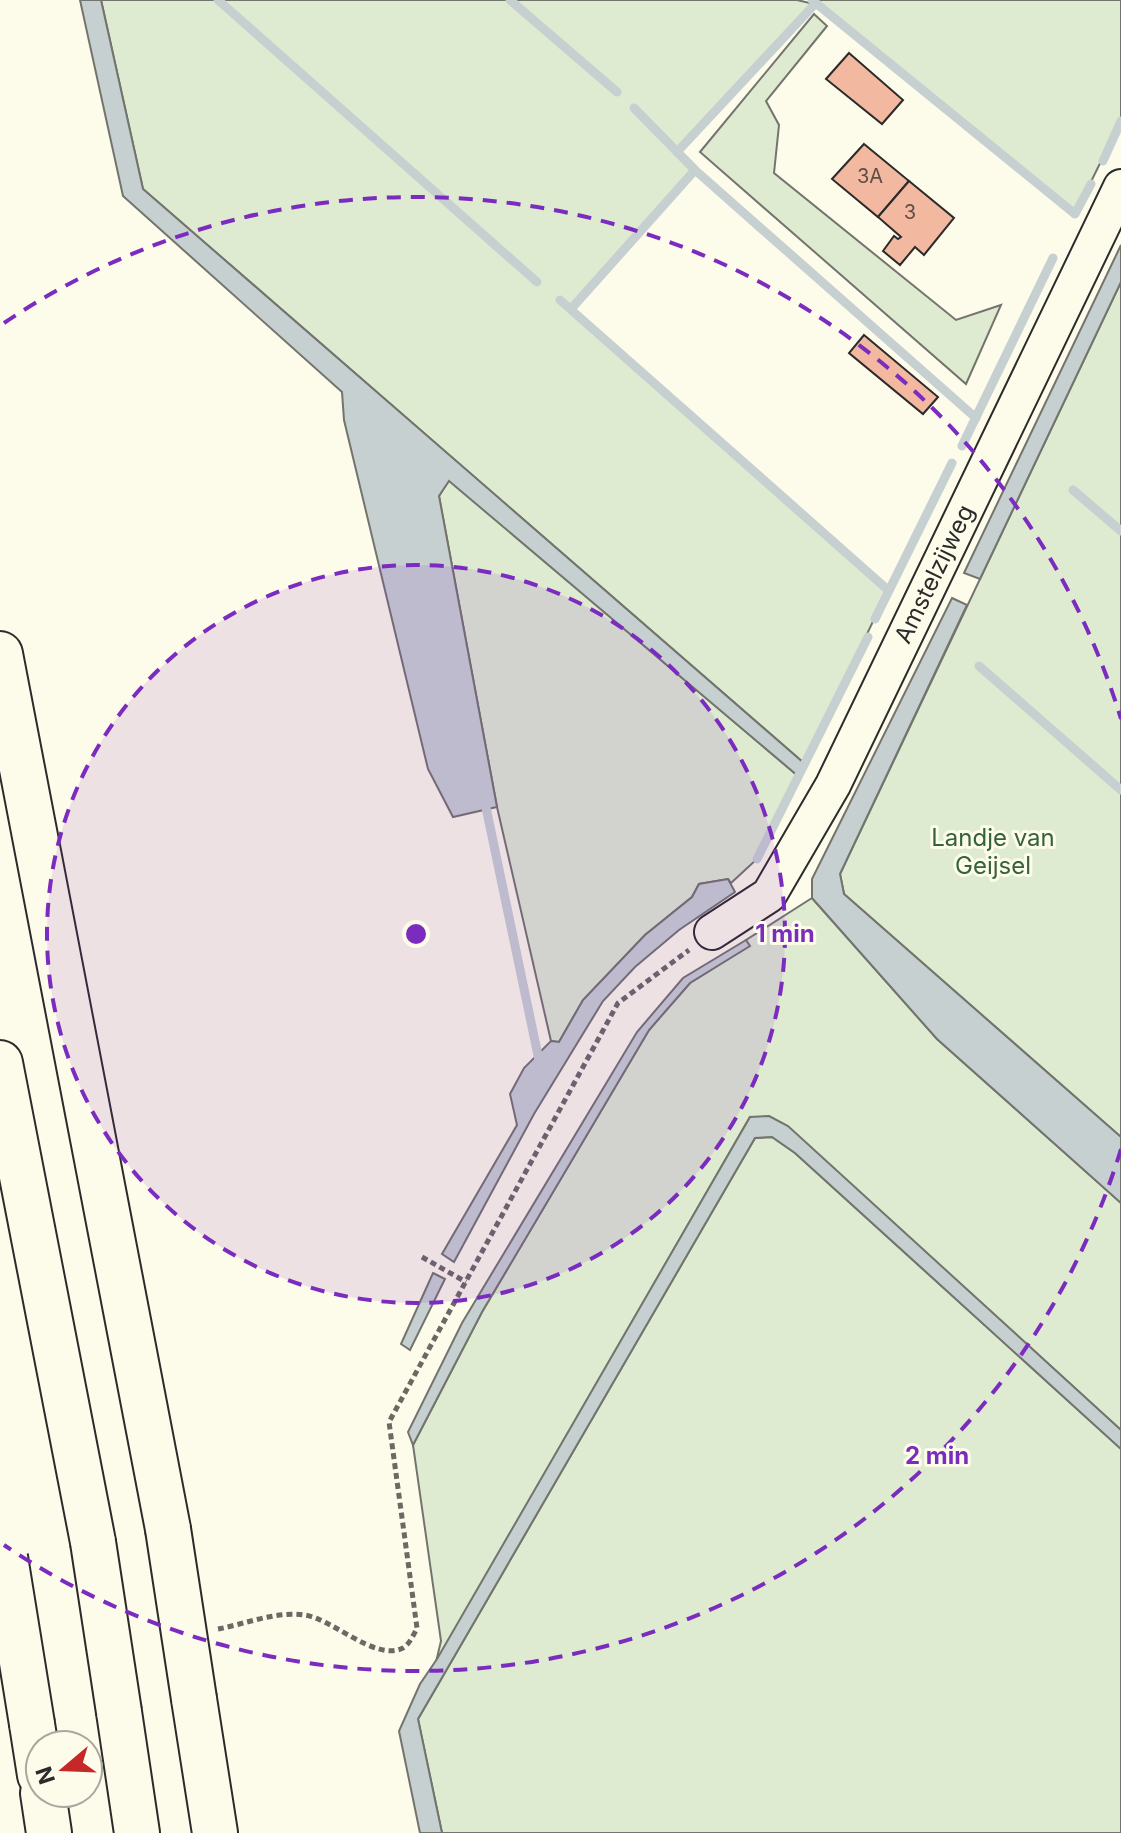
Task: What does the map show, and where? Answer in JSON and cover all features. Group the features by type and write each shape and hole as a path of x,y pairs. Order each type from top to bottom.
{"highway":[{"path":"0,654 168,1529 215,1833"},
{"path":"0,1063 93,1542 137,1833"},
{"path":"3,1543 33,1729"},
{"path":"45,1809 49,1833"}],"street":[{"name":"Amstelzijweg","path":"712,932 769,895 833,785 1121,187"}],"path":[{"path":"214,1630 288,1613 309,1615 383,1651 403,1648 410,1641 417,1628 389,1422 618,1003 712,932"},
{"path":"422,1257 466,1282"}],"green space":[{"path":"101,0 797,0 814,4 815,0 1121,0 1121,121 1075,214 815,5 678,152 695,170 571,309 888,590 805,764 143,189"},
{"path":"814,14 827,26 766,101 779,125 774,173 956,320 1001,305 966,384 700,152"},
{"name":"Landje van Geijsel","path":"1121,282 1121,1137 844,894 840,874"},
{"path":"449,480 798,776 757,859 731,883 728,879 699,884 692,897 645,935 583,1000 559,1042 551,1041 497,807 439,496"},
{"path":"812,898 937,1039 1121,1203 1121,1430 788,1127 750,1117 436,1662 441,1641 413,1445 482,1312 649,1030 690,983 749,946 746,940"},
{"path":"772,1137 795,1153 1121,1449 1121,1833 442,1833 418,1719 755,1138"}],"shaded area":[{"path":"80,0 101,0 143,189 805,764 798,776 449,481 439,496 497,807 453,817 428,769 344,420 342,392 123,196"},
{"path":"1121,245 1121,282 980,579 964,573"},
{"path":"952,598 967,605 840,874 844,894 1121,1137 1121,1203 937,1039 812,898 812,879"},
{"path":"728,879 735,892 679,930 635,967 603,1001 534,1114 454,1262 442,1254 517,1125 510,1094 524,1068 551,1041 559,1042 583,1000 645,935 692,897 699,884"},
{"path":"746,940 750,946 690,983 649,1030 482,1312 413,1445 408,1432 462,1323 637,1032 683,978"},
{"path":"769,1116 788,1126 1121,1430 1121,1449 795,1153 772,1137 755,1138 418,1719 442,1833 420,1833 399,1731 420,1684 750,1117"},
{"path":"433,1273 445,1279 410,1350 401,1344"}],"building":[{"path":"849,53 903,100 882,124 826,79"},
{"path":"864,144 909,181 878,217 832,179"},
{"path":"909,181 954,218 924,255 915,247 900,265 883,251 894,236 898,239 901,237 878,217"},
{"path":"864,335 938,397 923,414 849,353"}],"waterway":[{"path":"218,0 537,282"},
{"path":"510,0 617,92"},
{"path":"812,0 1075,214 1091,184"},
{"path":"677,152 815,4"},
{"path":"634,108 695,170 976,418"},
{"path":"1103,161 1121,121"},
{"path":"571,309 695,170"},
{"path":"962,446 1053,258"},
{"path":"560,300 888,590"},
{"path":"875,619 952,463"},
{"path":"1073,490 1121,531"},
{"path":"757,859 868,637"},
{"path":"979,666 1121,790"},
{"path":"484,798 540,1065"}]}
